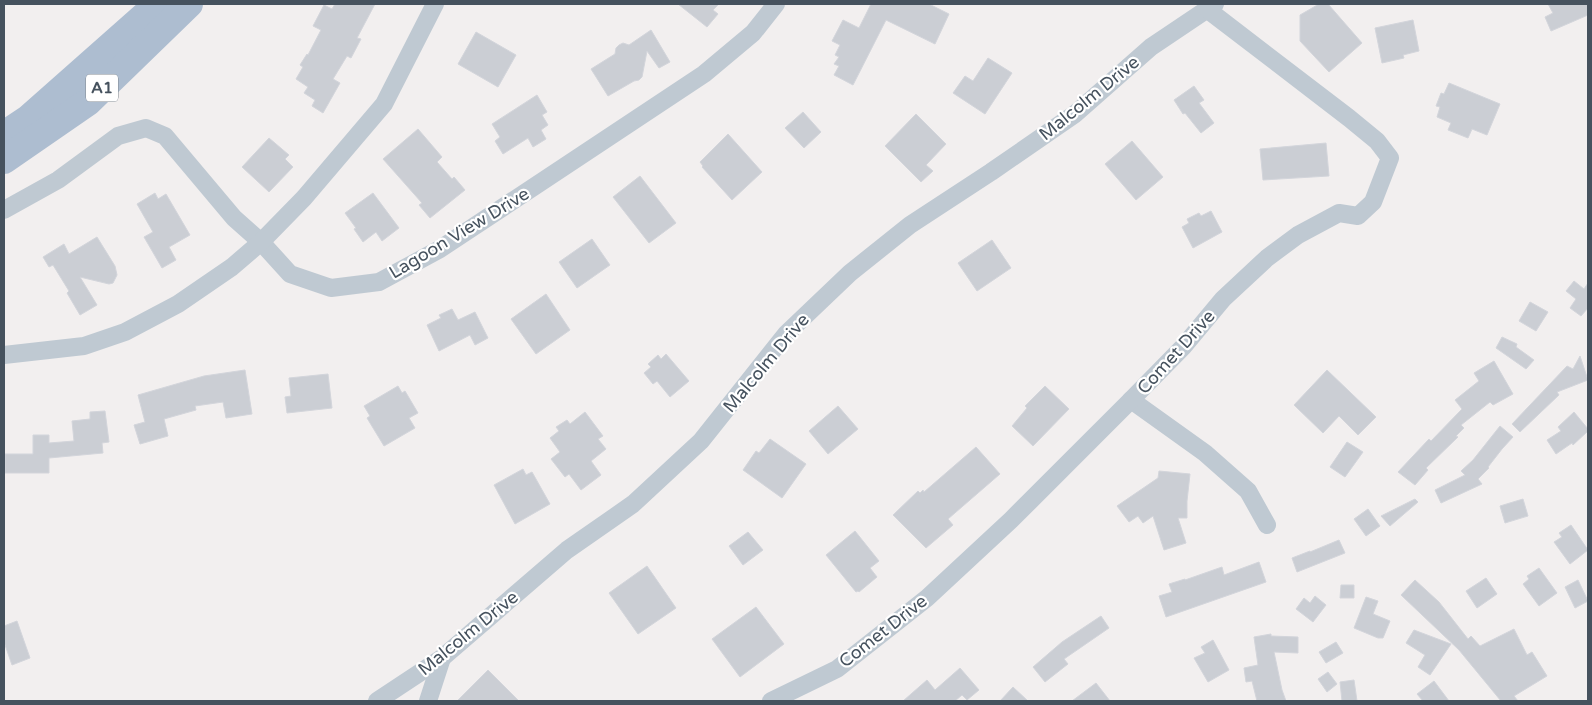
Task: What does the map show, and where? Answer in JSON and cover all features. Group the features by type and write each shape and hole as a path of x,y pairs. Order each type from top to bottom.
{"main road":[{"name":"A1","path":"4,135 28,119 158,4"},
{"name":"A1","path":"4,160 88,102 189,4"}],"street":[{"path":"4,356 84,346 126,332 178,304 232,267 261,242 304,198 384,104 435,4"},
{"name":"Lagoon View Drive","path":"4,210 58,180 118,136 146,128 165,136 234,218 261,242 290,274 331,288 379,282 440,249 704,74 754,33 776,4"},
{"name":"Comet Drive","path":"771,701 837,669 927,598 1011,520 1131,400 1183,347 1223,299 1267,258 1298,236 1339,213 1358,216 1373,202 1390,158 1377,141 1212,7"},
{"name":"Malcolm Drive","path":"377,701 442,658 567,550 633,504 701,441 786,334 850,273 910,225 1075,114 1151,47 1212,7"},
{"path":"1131,400 1205,453 1248,491 1267,525"},
{"path":"428,701 442,658"}],"building":[{"path":"335,4 375,4 357,38 361,39 351,58 347,56 333,79 340,83 323,113 312,106 315,100 304,93 308,87 296,79 303,67 300,65 308,55 321,30 313,26 324,5 332,9"},
{"path":"678,4 719,4 713,10 718,14 707,27"},
{"path":"871,4 929,4 949,14 935,44 886,20 853,85 834,75 839,66 834,64 839,57 835,55 840,45 832,41 843,20 859,28"},
{"path":"1319,4 1328,4 1362,43 1329,72 1300,41 1300,15"},
{"path":"1548,4 1588,4 1588,15 1551,31 1545,17 1553,13"},
{"path":"1413,20 1419,51 1403,55 1404,58 1382,63 1375,28"},
{"path":"651,30 670,62 659,68 647,51 642,77 608,96 591,69 615,54 616,48 619,45 623,43 629,45"},
{"path":"476,32 516,55 498,87 458,64"},
{"path":"988,58 1012,73 985,114 953,93 965,76 973,81"},
{"path":"1449,83 1500,104 1487,135 1472,129 1468,138 1448,130 1451,123 1437,117 1440,107 1436,106 1441,93 1444,94"},
{"path":"1194,86 1204,100 1199,103 1214,123 1201,133 1185,113 1183,114 1174,100"},
{"path":"537,95 547,112 542,115 548,125 541,130 546,139 533,147 528,138 503,154 495,141 500,137 492,124"},
{"path":"803,112 821,132 804,148 785,128"},
{"path":"916,114 946,144 926,165 933,171 921,182 885,146"},
{"path":"418,129 442,157 437,162 465,190 430,218 419,205 422,203 383,159"},
{"path":"728,134 762,172 732,200 702,167 700,162"},
{"path":"269,138 289,155 285,159 293,167 269,192 242,167"},
{"path":"1132,141 1163,177 1136,200 1105,164"},
{"path":"1326,143 1329,176 1263,180 1260,149"},
{"path":"640,176 676,223 649,243 613,197"},
{"path":"155,193 158,199 166,194 190,235 169,247 176,260 162,268 144,237 153,232 137,204"},
{"path":"373,193 399,228 382,241 376,232 363,242 345,213"},
{"path":"1211,211 1222,232 1193,248 1182,227 1189,223 1187,219 1199,213 1201,216"},
{"path":"97,237 115,266 117,275 113,283 109,284 80,277 97,305 80,315 67,293 69,291 53,265 49,267 43,257 64,244 69,254"},
{"path":"592,239 610,265 577,288 559,262"},
{"path":"992,240 1011,268 977,291 958,263"},
{"path":"1574,281 1584,289 1588,283 1588,308 1581,316 1570,308 1576,299 1566,291"},
{"path":"546,294 570,330 536,354 511,319"},
{"path":"1530,302 1548,312 1536,331 1519,321"},
{"path":"452,309 458,320 475,312 488,338 475,345 470,335 439,351 427,325 441,318 439,315"},
{"path":"1502,337 1517,344 1516,347 1534,360 1526,369 1496,348"},
{"path":"666,354 689,381 670,397 657,381 653,384 644,373 651,367 648,364 658,355 661,359"},
{"path":"1580,356 1588,380 1557,392 1559,395 1520,432 1512,424 1567,366 1573,369"},
{"path":"1494,361 1513,394 1493,405 1490,402 1461,425 1464,428 1456,436 1458,437 1426,468 1428,470 1415,485 1398,472 1429,439 1431,441 1462,409 1455,400 1479,381 1474,373"},
{"path":"245,370 252,414 226,418 223,402 195,406 196,410 164,419 168,436 140,444 134,425 145,422 138,395 204,376"},
{"path":"1327,370 1376,417 1358,435 1339,416 1323,433 1294,405"},
{"path":"328,374 332,408 287,413 285,397 291,396 289,378"},
{"path":"398,386 402,393 405,391 418,413 409,418 415,428 384,446 367,418 370,416 364,406"},
{"path":"1045,386 1069,409 1033,446 1012,426 1027,408 1025,406"},
{"path":"838,406 858,429 828,454 809,431"},
{"path":"105,411 109,442 102,443 103,453 49,458 49,473 5,473 5,454 33,454 33,435 49,435 49,443 74,441 72,421 90,419 90,412"},
{"path":"585,412 603,436 598,439 606,449 591,461 601,475 581,490 569,474 565,477 551,459 560,452 550,438 559,431 556,427 567,420 570,424"},
{"path":"1574,412 1588,431 1573,445 1572,443 1556,454 1547,440 1561,431 1558,427"},
{"path":"1500,426 1513,437 1478,479 1482,484 1441,503 1435,490 1465,475 1461,471 1473,460"},
{"path":"770,439 806,464 782,498 743,470 756,451 759,453"},
{"path":"1347,442 1363,452 1345,477 1330,467"},
{"path":"976,447 1000,474 948,519 953,525 926,548 893,515 918,491 920,493 923,490 924,492"},
{"path":"523,469 526,475 532,472 550,504 515,524 494,485"},
{"path":"1159,471 1190,474 1187,518 1178,518 1186,543 1164,550 1153,516 1143,523 1138,516 1129,522 1117,506 1158,478"},
{"path":"1415,499 1418,502 1390,526 1381,516"},
{"path":"1523,499 1528,516 1505,523 1500,506"},
{"path":"1368,509 1380,526 1366,536 1354,519"},
{"path":"1571,525 1588,550 1570,564 1554,542 1562,537 1559,533"},
{"path":"855,531 879,561 870,568 877,577 859,592 856,592 826,555"},
{"path":"748,532 763,550 743,565 729,546"},
{"path":"1339,540 1345,553 1297,572 1292,558"},
{"path":"1259,562 1266,582 1166,617 1159,596 1172,592 1169,584 1222,567 1224,575"},
{"path":"647,566 676,608 638,634 609,593"},
{"path":"1539,568 1557,593 1539,606 1523,584 1529,579 1527,576"},
{"path":"1486,578 1497,594 1477,608 1466,591"},
{"path":"1415,580 1439,602 1468,639 1471,636 1480,646 1514,629 1527,655 1532,652 1547,676 1514,696 1518,701 1501,701 1459,650 1401,595"},
{"path":"1578,580 1588,601 1575,608 1565,587"},
{"path":"1341,585 1354,585 1354,598 1340,598"},
{"path":"1315,596 1326,605 1313,622 1296,609 1304,598 1310,603"},
{"path":"1366,597 1378,601 1373,614 1390,621 1383,638 1378,638 1354,628"},
{"path":"756,607 784,644 740,677 712,639"},
{"path":"1101,616 1109,628 1064,659 1068,664 1045,682 1033,667 1062,642"},
{"path":"17,621 30,658 12,665 4,642 4,626"},
{"path":"1414,630 1451,644 1430,675 1418,667 1425,655 1406,643"},
{"path":"1271,634 1271,636 1298,637 1298,653 1274,652 1286,701 1257,701 1252,681 1246,682 1244,668 1258,665 1254,637"},
{"path":"1213,640 1229,670 1208,682 1194,658 1205,653 1201,647"},
{"path":"1336,642 1343,653 1326,663 1319,652"},
{"path":"960,668 979,690 967,700 962,695 955,701 903,701 927,680 935,690"},
{"path":"488,670 519,701 457,701"},
{"path":"1328,672 1337,684 1327,692 1318,679"},
{"path":"1354,680 1357,701 1342,701 1340,682"},
{"path":"1434,681 1449,701 1423,701 1417,694"},
{"path":"1096,683 1110,701 1072,701"},
{"path":"1013,687 1028,701 1000,701"}]}
